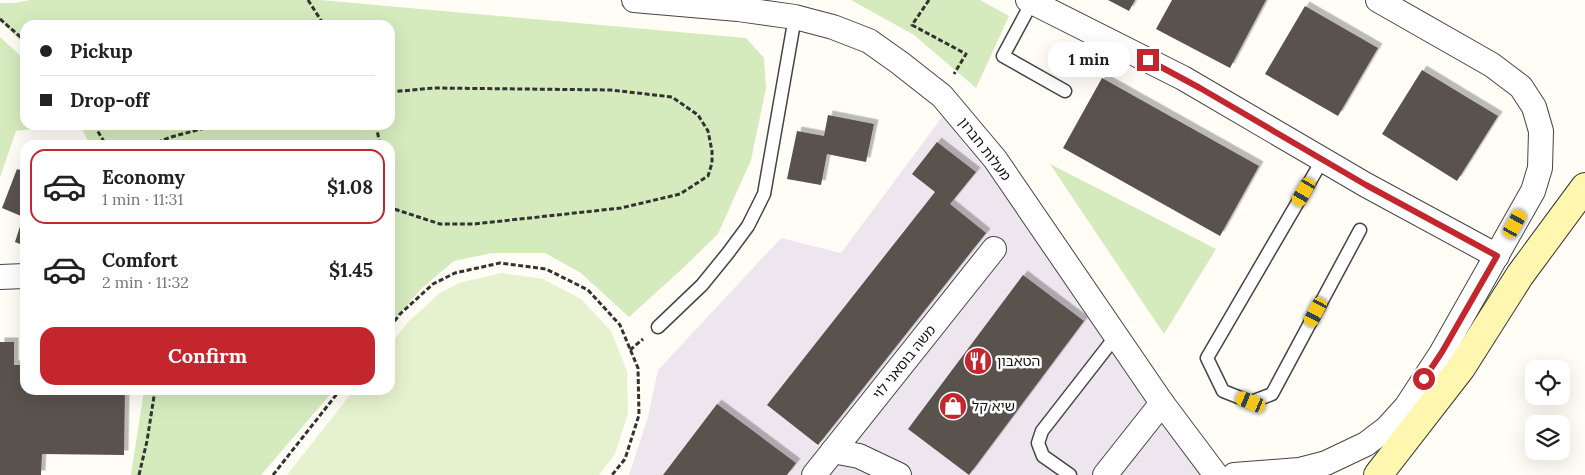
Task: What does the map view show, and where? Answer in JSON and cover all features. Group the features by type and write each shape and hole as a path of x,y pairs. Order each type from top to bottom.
{"street":[{"name":"מעלות חברון","path":"634,0 738,9 795,17 833,27 869,40 942,96 995,159 1162,403 1216,475"},
{"path":"1234,475 1299,470 1326,463 1366,444 1387,428 1406,407 1442,352 1533,191 1540,168 1541,131 1534,107 1521,87 1492,65 1378,0"},
{"path":"1030,1 1183,78 1366,185 1497,256"},
{"path":"1378,475 1461,368 1520,275 1585,188"},
{"name":"משה בוסאני לוי","path":"814,475 994,249"},
{"path":"0,277 20,276"},
{"path":"1105,475 1162,403"},
{"path":"833,451 859,456 899,475"}],"lane":[{"path":"1030,1 1003,56 1065,92"},
{"path":"658,326 702,285 728,253 748,226 764,194 795,17"},
{"path":"1323,159 1208,358 1223,391 1251,402 1272,394 1360,230"},
{"path":"1070,475 1043,456 1038,443 1042,430 1116,336"}],"path":[{"path":"308,0 321,20"},
{"path":"929,0 912,25 966,54 942,96"},
{"path":"0,19 20,37"},
{"path":"395,92 434,88 611,90 672,98 698,115 708,131 712,150 712,163 708,176 687,190 680,194 621,208 474,224 440,224 395,209"},
{"path":"163,140 197,130"},
{"path":"395,320 433,284 455,273 500,263 546,269 588,290 620,325 638,368 639,415 625,459 612,475"},
{"path":"139,475 147,441 154,395"},
{"path":"273,475 336,395"}],"shaded area":[{"path":"945,113 962,141 999,182 1200,475 629,475 648,417 658,370 781,238 841,253"}],"green space":[{"path":"30,0 320,0 746,38 764,58 766,88 751,160 718,234 629,317 581,273 545,253 492,253 454,261 421,289 395,319 395,140 88,140 82,130 395,130 395,20 20,20 20,41 0,20 0,3"},
{"path":"851,0 980,0 1009,16 976,88 914,35"},
{"path":"0,37 20,55 20,130 24,130 16,131 0,177"},
{"path":"1050,164 1216,249 1164,334"},
{"path":"501,273 543,279 581,299 611,331 627,371 628,413 615,454 599,475 287,475 350,395 395,395 395,339 408,322 440,293 459,283"},
{"path":"143,395 330,395 261,475 131,475"}],"building":[{"path":"1108,0 1135,0 1129,11"},
{"path":"1172,0 1266,0 1230,68 1156,29"},
{"path":"1305,6 1378,48 1338,116 1265,74"},
{"path":"1422,70 1498,116 1457,181 1382,134"},
{"path":"1102,78 1259,166 1220,236 1063,148"},
{"path":"828,115 874,124 866,162 827,154 821,185 787,179 797,131 824,136"},
{"path":"937,142 976,172 950,204 986,233 818,445 767,405 935,192 912,174"},
{"path":"17,169 20,170 20,216 2,208"},
{"path":"20,226 20,244 15,242"},
{"path":"1023,275 1084,321 969,475 908,429"},
{"path":"0,342 14,342 14,365 20,365 20,395 125,395 124,455 42,454 41,475 0,475"},
{"path":"717,404 796,463 787,475 663,475"}],"place":[{"name":"הטאבון","path":"978,361"},
{"name":"שיא קל","path":"953,406"}],"route":[{"path":"1148,60 1183,78 1366,185 1497,256 1442,352 1424,379"}]}
